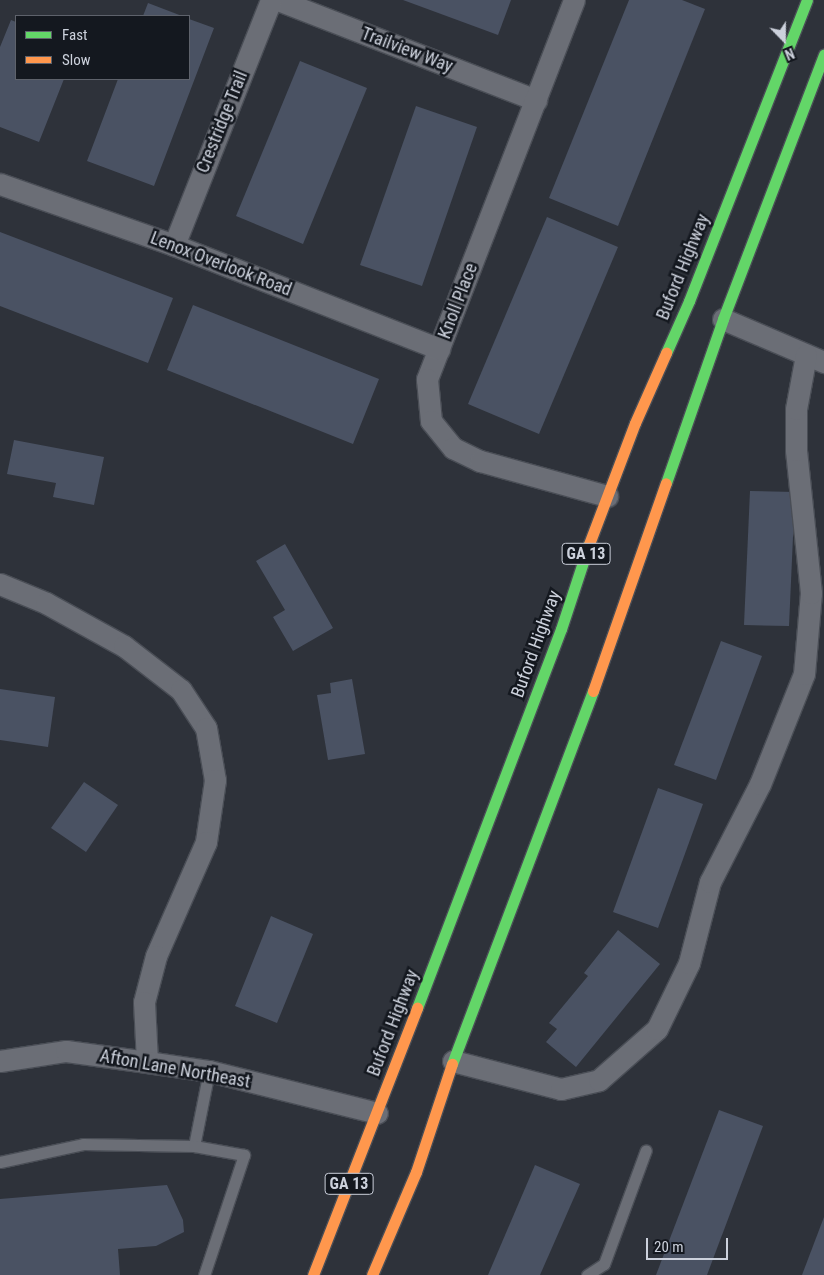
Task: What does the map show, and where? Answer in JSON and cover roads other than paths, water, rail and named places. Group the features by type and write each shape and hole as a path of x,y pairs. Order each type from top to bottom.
{"main road":[{"name":"Buford Highway","path":"313,1275 377,1113 561,630 607,496 635,423 689,301 808,0"},
{"name":"GA 13","path":"372,1275 416,1172 453,1061 513,908 604,661 723,319 824,55"}],"street":[{"name":"Crestridge Trail","path":"174,245 271,0"},
{"name":"Trailview Way","path":"278,0 536,100"},
{"name":"Knoll Place","path":"574,0 427,379 432,421 453,448 480,461 607,496"},
{"name":"Lenox Overlook Road","path":"0,184 174,245 439,349"},
{"path":"453,1061 561,1089 600,1080 657,1029 689,963 710,882 760,784 804,674 811,593 796,450 796,409 815,358 723,319"},
{"path":"0,584 46,603 124,646 181,690 206,728 215,780 206,842 156,956 144,1002 147,1062"},
{"name":"Afton Lane Northeast","path":"0,1061 66,1051 147,1062 209,1071 377,1113"}],"lane":[{"path":"194,1146 209,1071"},
{"path":"0,1162 83,1144 194,1146 244,1155 204,1275"},
{"path":"587,1275 604,1264 646,1150"}]}
